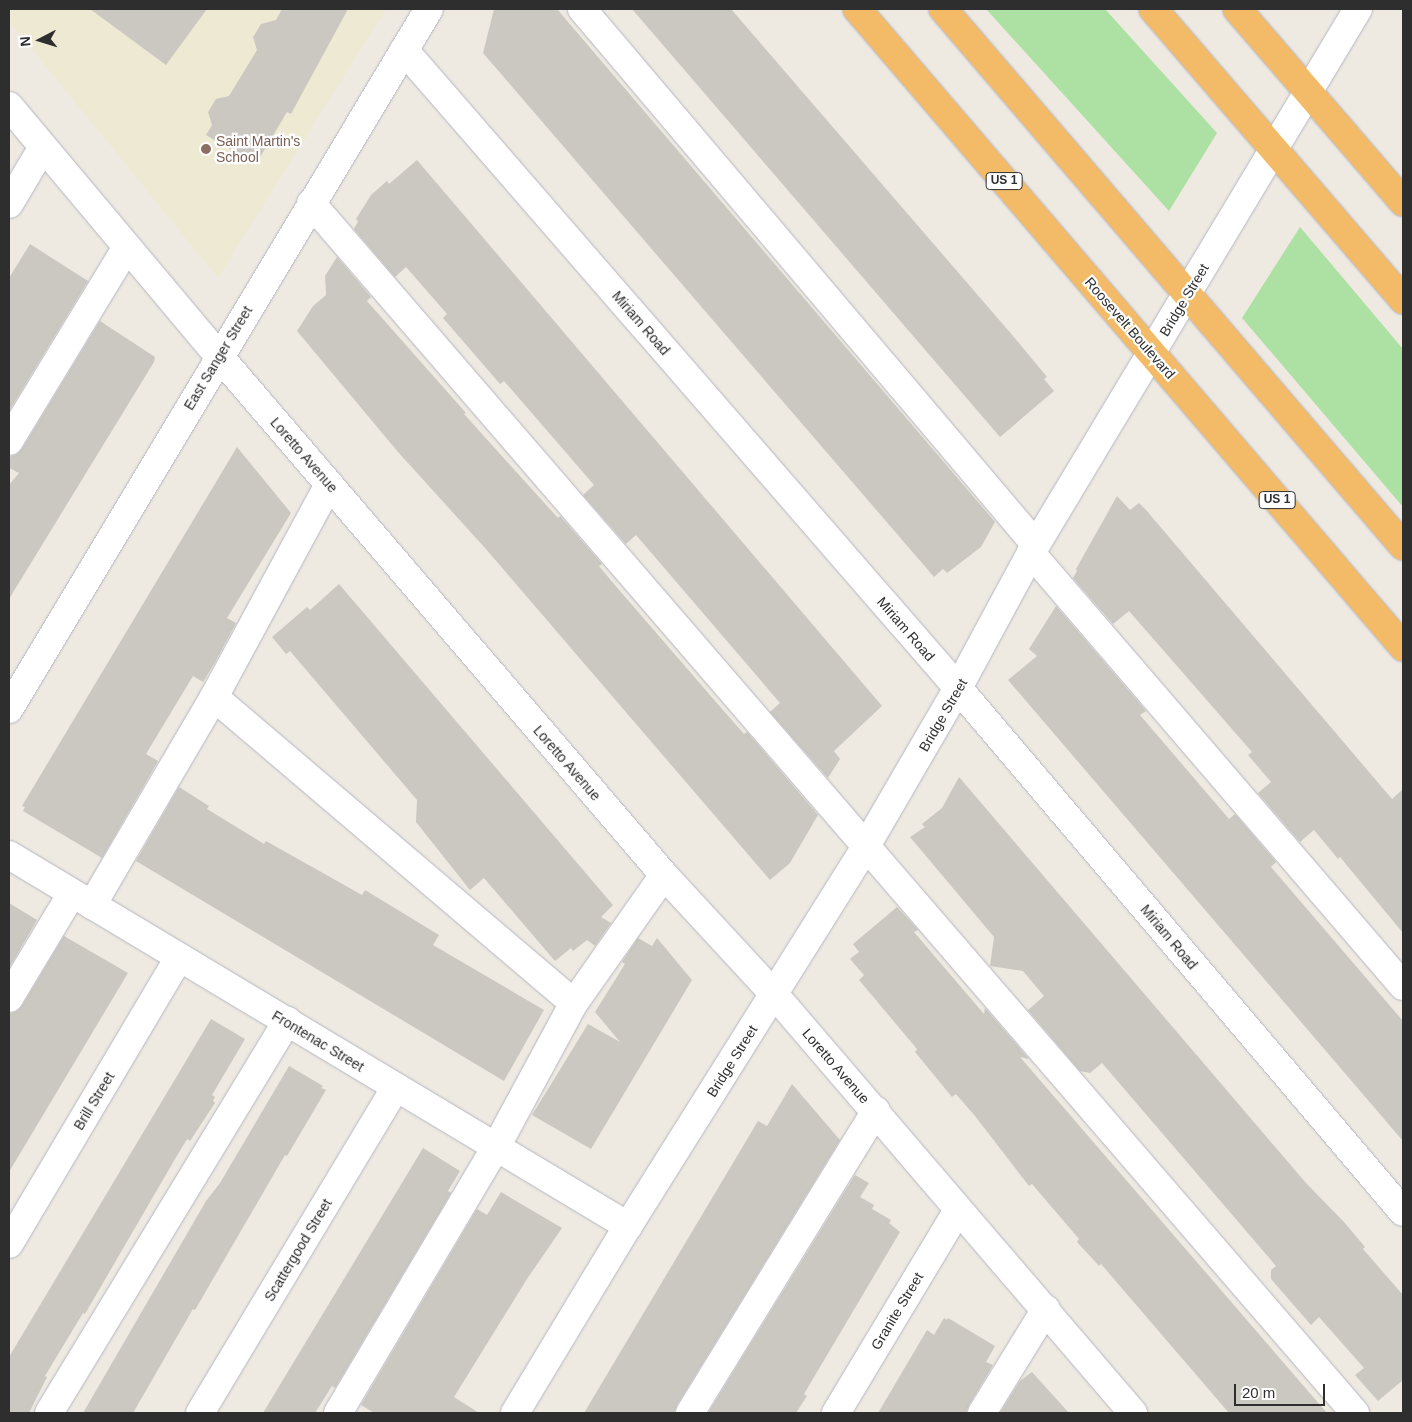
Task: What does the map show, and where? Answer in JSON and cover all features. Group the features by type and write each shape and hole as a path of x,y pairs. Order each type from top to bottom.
{"highway":[{"name":"Roosevelt Boulevard","path":"857,9 1403,647"},
{"path":"943,9 1403,546"},
{"path":"1153,9 1403,300"},
{"path":"1237,9 1403,202"},
{"path":"1349,583 1403,621"}],"street":[{"name":"East Sanger Street","path":"9,709 219,356 429,9"},
{"path":"582,9 1403,986"},
{"name":"Bridge Street","path":"515,1413 628,1226 866,846 958,688 1034,549 1358,9"},
{"name":"Miriam Road","path":"404,50 958,688 1403,1212"},
{"name":"Loretto Avenue","path":"9,106 219,356 664,875 774,994 876,1111 958,1210 1046,1309 1132,1413"},
{"path":"9,204 43,147"},
{"path":"311,203 1355,1413"},
{"path":"9,441 128,247"},
{"path":"9,998 82,899 214,697 329,484"},
{"path":"214,697 574,1003"},
{"name":"Frontenac Street","path":"9,855 628,1226"},
{"path":"338,1413 496,1147 574,1003 664,875"},
{"name":"Brill Street","path":"9,1244 180,958"},
{"path":"48,1413 286,1022"},
{"name":"Scattergood Street","path":"200,1413 396,1087"},
{"path":"690,1413 876,1111"},
{"name":"Granite Street","path":"836,1413 958,1210"},
{"path":"982,1413 1046,1309"}],"shaded area":[{"name":"Saint Martin's School","path":"9,9 386,9 218,278 9,21"}],"green space":[{"path":"986,9 1105,9 1217,133 1169,211"},
{"path":"1300,227 1403,349 1403,507 1242,318"}],"building":[{"path":"90,9 207,9 166,65"},
{"path":"282,9 348,9 291,114 287,112 256,164 206,135 212,125 208,112 216,99 229,96 257,50 253,37 261,24 276,20"},
{"path":"494,9 557,9 995,522 981,547 947,573 943,569 934,577 483,53"},
{"path":"632,9 731,9 1013,336 1047,377 1044,379 1054,391 1000,437"},
{"path":"417,160 882,706 834,751 840,759 828,778 770,712 780,703 636,535 626,544 583,495 594,485 504,381 500,384 443,318 447,314 406,267 395,277 354,229 358,221 356,219 371,195 387,181 389,184"},
{"path":"30,244 88,281 9,411 9,278"},
{"path":"337,257 371,297 367,301 466,413 464,414 558,518 560,516 602,564 599,566 614,584 744,734 747,732 818,815 790,863 770,880 485,548 398,452 297,331 313,306 326,295 325,276"},
{"path":"100,321 155,357 154,362 9,599 9,485 19,473 9,468 9,457 16,455 22,449"},
{"path":"237,447 291,513 227,618 236,623 203,682 193,676 146,754 158,761 102,858 23,811 25,807 22,806"},
{"path":"1117,496 1130,510 1139,503 1146,510 1392,799 1403,789 1403,933 1340,857 1338,859 1314,830 1300,842 1258,793 1271,782 1248,755 1252,752 1129,611 1113,624 1073,578 1077,571 1076,569"},
{"path":"339,584 613,905 601,917 611,923 595,946 587,940 573,951 571,948 555,961 484,878 470,890 416,822 417,800 290,651 286,654 272,637 307,607 310,610"},
{"path":"1056,606 1146,711 1140,715 1229,819 1235,814 1276,862 1271,867 1403,1021 1403,1141 1008,680 1037,656 1029,649"},
{"path":"959,777 1306,1183 1344,1222 1365,1247 1363,1249 1403,1295 1403,1380 1378,1401 1355,1375 1364,1368 1319,1317 1311,1325 1271,1279 1271,1270 1276,1266 1102,1063 1090,1073 1080,1071 1028,1010 1044,996 1023,971 990,966 994,937 910,837 925,827 922,824 942,808"},
{"path":"179,787 209,806 207,809 264,844 266,841 362,895 365,890 439,935 433,945 544,1010 504,1081 136,861"},
{"path":"9,903 37,920 9,968"},
{"path":"897,907 918,930 914,932 984,1014 985,1008 1029,1059 1020,1057 1327,1413 1229,1413 1101,1264 1099,1266 1077,1242 1079,1239 1032,1184 1029,1186 956,1094 952,1097 915,1052 917,1049 859,980 864,975 850,959 859,952 853,944"},
{"path":"64,936 128,973 9,1172 9,1014 17,1011 22,1006"},
{"path":"638,938 652,946 657,938 692,980 591,1149 532,1115 588,1024 620,1042 595,1012 625,964 622,962"},
{"path":"211,1019 245,1039 212,1095 215,1097 213,1101 215,1103 190,1141 187,1139 175,1159 85,1314 83,1313 45,1376 47,1377 29,1413 9,1413 9,1357"},
{"path":"289,1066 323,1086 321,1088 326,1090 287,1156 285,1155 133,1413 83,1413 206,1201 220,1183"},
{"path":"792,1084 840,1140 677,1405 674,1413 584,1413 758,1121 767,1126"},
{"path":"423,1148 460,1171 448,1191 451,1193 335,1388 332,1386 315,1413 263,1413"},
{"path":"855,1175 869,1183 860,1197 874,1205 872,1209 891,1220 889,1223 900,1232 804,1394 807,1396 796,1413 708,1413"},
{"path":"501,1192 562,1228 527,1279 454,1397 479,1413 374,1413 361,1405 477,1209 487,1215"},
{"path":"944,1318 947,1320 948,1318 995,1346 986,1362 993,1365 966,1413 878,1413 927,1330 934,1335"},
{"path":"1032,1372 1069,1413 1000,1413 1020,1381"}],"place":[{"name":"Saint Martin's School","path":"206,149"}]}
